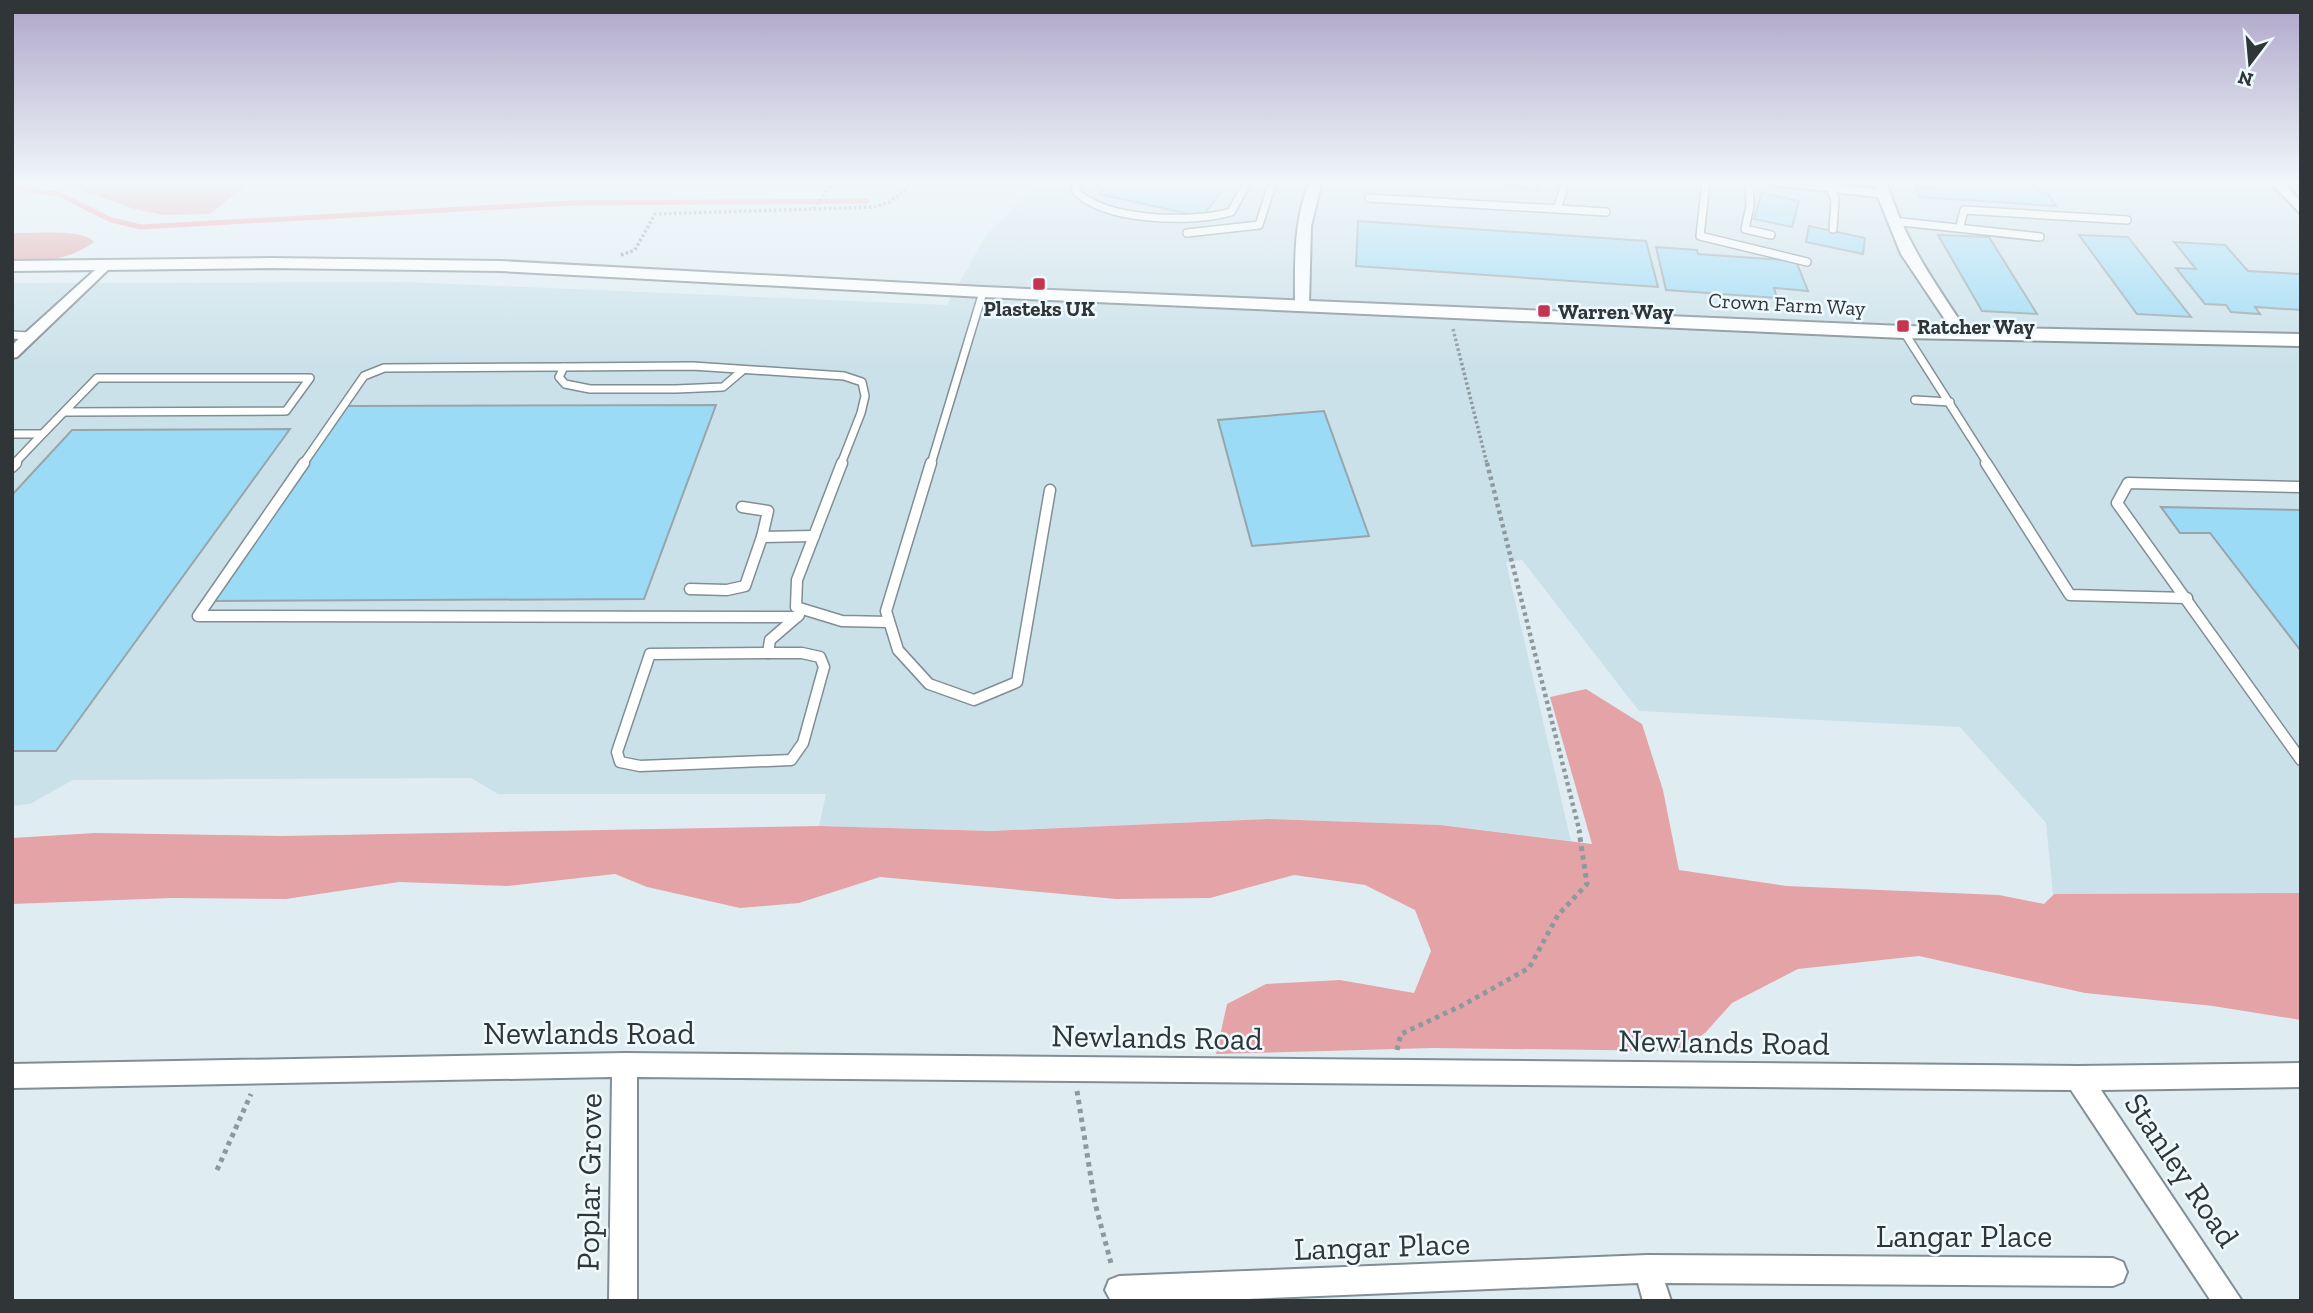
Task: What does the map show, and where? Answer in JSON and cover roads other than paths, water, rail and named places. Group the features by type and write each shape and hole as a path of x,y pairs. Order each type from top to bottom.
{"street":[{"path":"1302,304 1304,242"},
{"path":"1902,242 1961,333"},
{"path":"12,354 106,264"},
{"name":"Crown Farm Way","path":"12,267 106,264 501,266 982,292 1905,331 2301,340"},
{"name":"Newlands Road","path":"12,1076 625,1065 2078,1079 2301,1075"},
{"name":"Poplar Grove","path":"623,1301 625,1065"},
{"name":"Stanley Road","path":"2078,1079 2228,1301"},
{"path":"1647,1269 1657,1301"},
{"name":"Langar Place","path":"1119,1290 1647,1269 2113,1272"}],"lane":[{"path":"1726,242 1807,262"},
{"path":"982,292 886,611 898,650 929,684 974,700 1017,682 1050,490"},
{"path":"1905,331 2070,595 2188,598"},
{"path":"12,335 30,336"},
{"path":"800,614 796,607 797,580 861,413 865,396 862,382 844,376 743,370 564,367 384,368 364,376 198,616 800,614 863,625 889,622"},
{"path":"564,367 559,377 565,384 590,389 723,387 743,370"},
{"path":"12,467 42,434 97,378 310,378 286,411 64,412"},
{"path":"1915,400 1950,402"},
{"path":"12,434 42,434"},
{"path":"2301,486 2128,483 2117,503 2188,598 2301,760"},
{"path":"690,589 727,590 745,586 750,579 768,511 741,507"},
{"path":"762,537 814,536"},
{"path":"768,653 770,640 800,614"},
{"path":"768,653 802,653 820,657 824,667 803,744 791,760 776,763 640,766 620,762 617,752 650,654 768,653"}],"place":[{"name":"Plasteks UK","path":"1039,284"},
{"name":"Warren Way","path":"1544,311"},
{"name":"Ratcher Way","path":"1903,326"}]}
